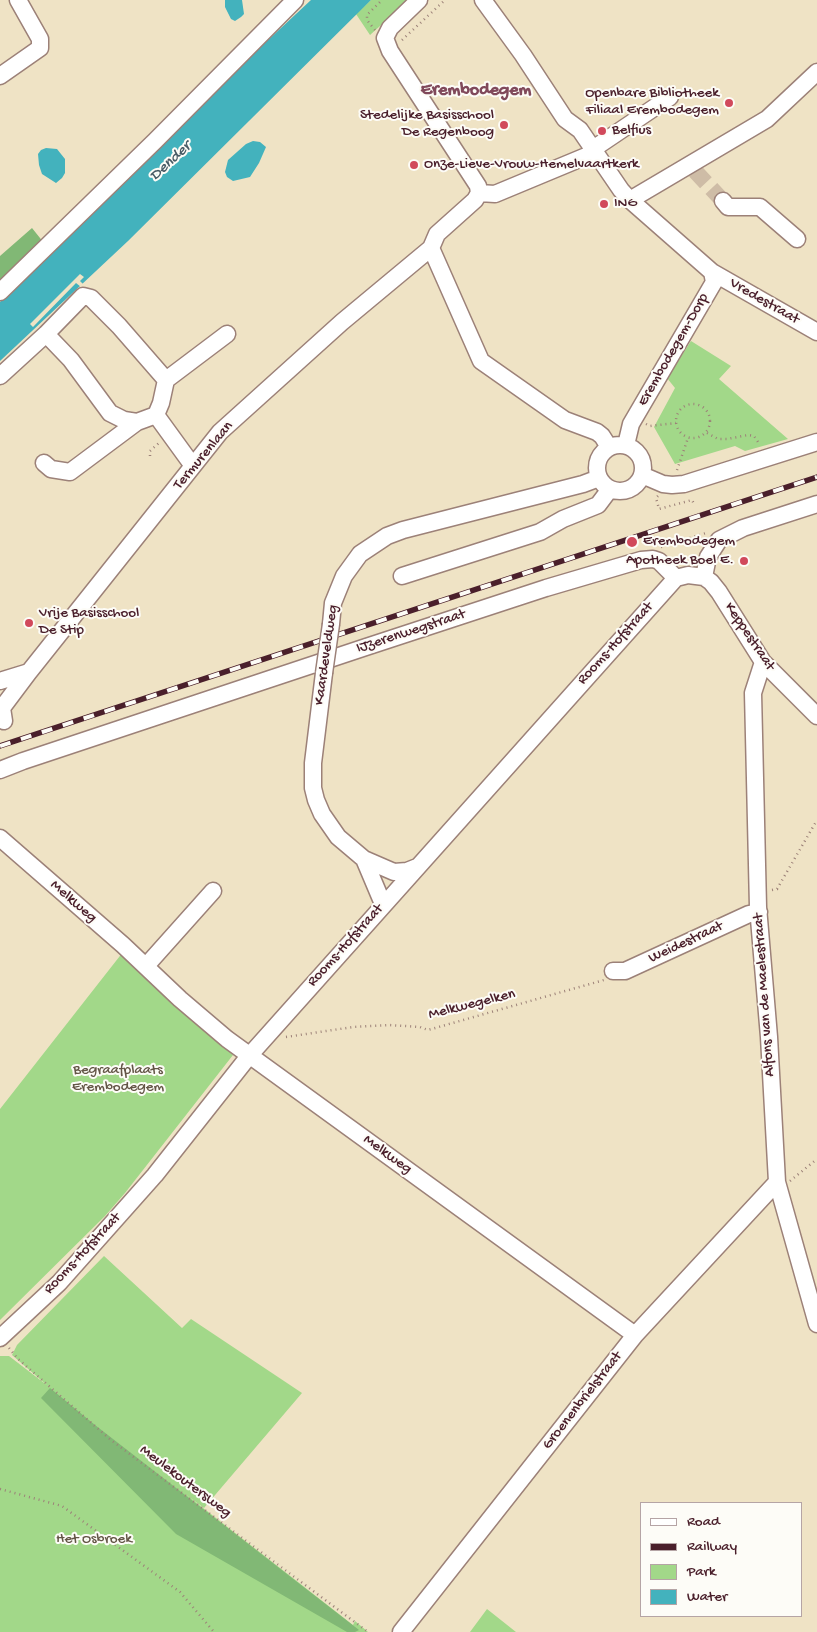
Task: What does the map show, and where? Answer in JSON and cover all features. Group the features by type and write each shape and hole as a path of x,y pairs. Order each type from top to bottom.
{"street":[{"path":"0,76 40,48 40,39 18,0"},
{"path":"0,292 155,142 295,0"},
{"path":"419,0 390,28 388,45 478,186 479,192 475,200 438,234 431,248 481,361 565,420 597,432 609,447"},
{"path":"483,0 523,54 564,119 580,130 621,190 712,272"},
{"path":"630,200 692,168 768,119 817,72"},
{"path":"479,192 495,194 594,150 670,98"},
{"path":"723,202 728,207 760,206 796,239"},
{"name":"Termurenlaan","path":"4,721 2,708 220,432 342,322 431,248"},
{"name":"Vredestraat","path":"712,272 817,332"},
{"name":"Erembodegem-Dorp","path":"626,445 629,431 635,418 714,282 712,272"},
{"path":"0,376 46,334 83,296 91,298 119,326 166,380"},
{"path":"46,334 71,360 110,413 124,420 137,422"},
{"path":"44,464 51,469 70,472 137,422 156,415 161,403 166,380 227,334"},
{"path":"156,415 193,466"},
{"path":"642,475 667,485 684,484 817,442"},
{"path":"626,445 636,451 641,458 642,475 638,482 626,490 616,491 604,483 597,468 598,460 609,447 626,445"},
{"path":"402,576 540,532 564,519 598,505 604,483"},
{"name":"Kaardeveldweg","path":"384,904 364,860 338,837 322,814 313,788 313,763 331,624 336,596 347,571 360,554 387,536 584,484 604,483"},
{"path":"676,578 688,575 704,577 708,557 719,540 743,528 817,504"},
{"name":"IJzerenwegstraat","path":"0,770 546,588 642,560 653,559 659,561 676,578"},
{"name":"Keppestraat","path":"704,577 719,592 763,662 817,716"},
{"name":"Rooms-Hofstraat","path":"0,1338 59,1283 149,1182 260,1043 676,578"},
{"name":"Alfons van de Maelestraat","path":"763,662 753,693 758,891 770,1037 778,1186 817,1324"},
{"path":"0,681 29,672"},
{"name":"Melkweg","path":"0,838 124,945 180,999 249,1056 636,1334"},
{"path":"364,860 394,872 407,871 417,867"},
{"path":"146,966 213,891"},
{"name":"Weidestraat","path":"619,971 749,914 759,912"},
{"name":"Groenenbrielstraat","path":"401,1632 636,1334 778,1186"}],"path":[{"path":"382,0 367,16 367,20 388,45 445,0"},
{"path":"693,404 704,407 710,417 710,428 707,433 698,438 688,438 680,432 676,423 678,412 682,408 693,404"},
{"path":"635,418 650,426 676,423"},
{"path":"707,433 718,439 748,434 754,436 758,440 765,458"},
{"path":"688,438 667,485 656,498 660,509 692,500 694,504"},
{"path":"659,548 714,530 728,536"},
{"path":"758,891 777,889 817,820"},
{"name":"Melkwegelken","path":"260,1043 296,1035 353,1027 412,1026 428,1030 569,991 614,977 619,971"},
{"path":"778,1186 817,1159"},
{"name":"Meulekoutersweg","path":"0,1338 18,1359 111,1440 368,1632"},
{"path":"0,1489 62,1506 180,1592 214,1632"}],"green space":[{"path":"371,0 409,0 370,35 356,14"},
{"path":"32,228 44,243 0,286 0,256"},
{"path":"691,341 731,366 719,379 788,439 745,451 735,446 675,464 654,427 675,388 667,378"},
{"name":"Begraafplaats Erembodegem","path":"123,952 233,1055 105,1216 0,1320 0,1109"},
{"name":"Het Osbroek","path":"104,1256 182,1328 191,1319 302,1393 204,1508 184,1493 353,1625 355,1621 368,1632 0,1632 0,1356 9,1356 48,1386 12,1355 17,1345"},
{"path":"50,1388 359,1630 347,1632 176,1534 41,1398"},
{"path":"487,1609 516,1632 470,1632"}],"water":[{"path":"225,0 242,0 244,14 235,21 231,19 225,7"},
{"name":"Dender","path":"311,0 371,0 128,241 0,361 0,302 237,69"},
{"path":"253,141 260,142 266,147 259,163 250,177 233,181 227,177 225,172 228,160 246,144"},
{"path":"46,148 57,149 65,159 65,173 56,183 42,174 39,165 38,154"}],"pier":[{"path":"80,274 84,277 80,281 84,285 81,287 76,283 33,327 30,324"}],"tunnel":[{"path":"695,171 723,201"}],"railway":[{"path":"0,746 817,477"}],"place":[{"name":"Openbare Bibliotheek Filiaal Erembodegem","path":"729,103"},
{"name":"Stedelijke Basisschool De Regenboog","path":"504,125"},
{"name":"Belfius","path":"602,131"},
{"name":"Onze-Lieve-Vrouw-Hemelvaartkerk","path":"414,165"},
{"name":"ING","path":"604,204"},
{"name":"Erembodegem","path":"632,542"},
{"name":"Apotheek Boel E.","path":"744,561"},
{"name":"Vrije Basisschool De Stip","path":"29,623"}],"district":[{"name":"Erembodegem","path":"476,91"}]}
